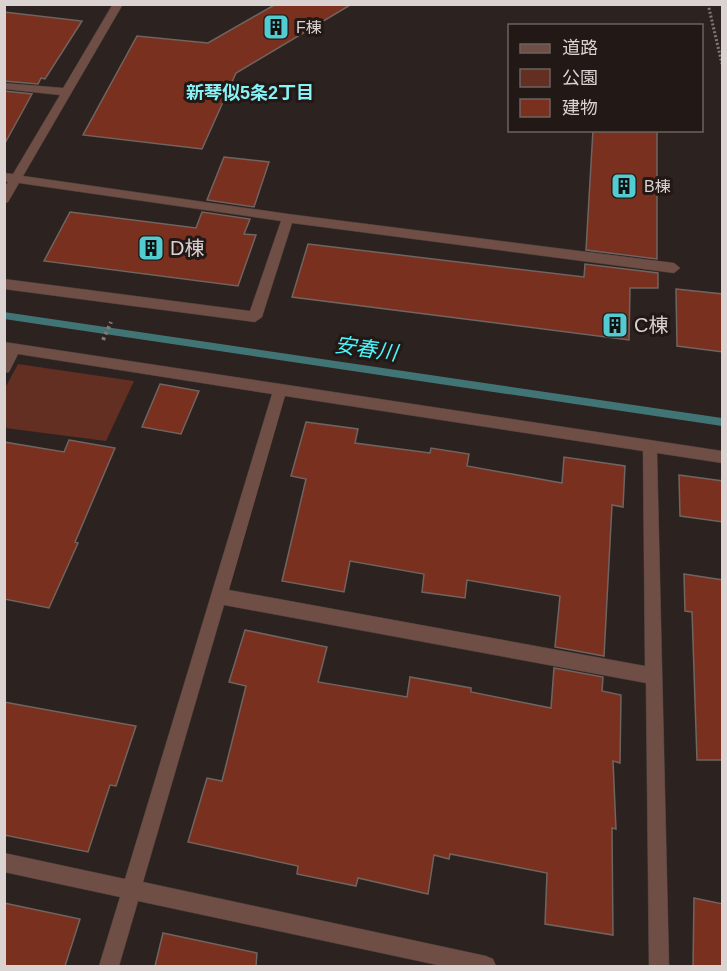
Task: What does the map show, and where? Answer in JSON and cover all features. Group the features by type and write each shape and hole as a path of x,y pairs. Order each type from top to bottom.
{"street":[{"path":"4,199 10,178 67,92 118,4"},
{"path":"4,86 67,92"},
{"path":"10,178 288,218 674,268"},
{"path":"4,284 255,317 288,218"},
{"path":"4,368 10,348 723,458"},
{"path":"109,966 280,390"},
{"path":"650,446 659,966"},
{"path":"218,596 654,676"},
{"path":"4,862 486,966"}],"path":[{"path":"708,4 723,64"},
{"path":"100,346 112,319"}],"green space":[{"path":"18,364 134,381 106,441 5,428 5,388"}],"building":[{"path":"276,4 352,4 236,73 202,149 83,135 137,36 208,43"},
{"path":"4,12 82,21 45,79 41,78 38,84 4,81"},
{"path":"4,91 32,94 4,145"},
{"name":"B棟","path":"593,132 657,132 657,259 586,250"},
{"path":"224,157 269,162 254,207 207,200"},
{"name":"D棟","path":"70,212 196,228 202,212 250,219 244,234 256,235 238,286 44,261"},
{"name":"C棟","path":"308,244 584,277 585,264 658,273 658,288 630,288 629,340 292,297"},
{"path":"676,289 723,294 723,352 677,346"},
{"path":"160,384 199,391 181,434 142,427"},
{"path":"306,422 358,429 355,443 430,453 431,448 469,454 467,466 562,483 564,457 625,466 623,507 612,505 604,656 555,647 560,596 467,580 465,598 422,592 424,574 350,561 344,592 282,581 306,479 291,476"},
{"path":"69,440 115,448 75,542 78,543 49,608 4,599 4,442 64,452"},
{"path":"679,475 723,481 723,522 680,516"},
{"path":"684,574 723,580 723,760 697,760 692,612 685,611"},
{"path":"245,630 327,647 318,682 407,697 410,677 471,688 471,692 551,708 554,668 603,677 602,691 621,695 620,763 613,761 616,829 612,828 613,935 545,924 547,873 450,854 449,859 434,855 428,894 358,878 356,886 297,874 298,866 188,842 207,778 222,781 246,686 229,682"},
{"path":"4,702 136,726 116,786 110,785 88,852 4,835"},
{"path":"694,898 723,904 723,966 693,966"},
{"path":"4,903 80,919 65,966 4,966"},
{"path":"163,933 257,953 256,966 155,966"}],"waterway":[{"name":"安春川","path":"4,315 722,422"}],"place":[{"name":"F棟","path":"276,27"},
{"name":"B棟","path":"624,186"},
{"name":"D棟","path":"151,248"},
{"name":"C棟","path":"615,325"}],"district":[{"name":"新琴似5条2丁目","path":"250,93"}]}
